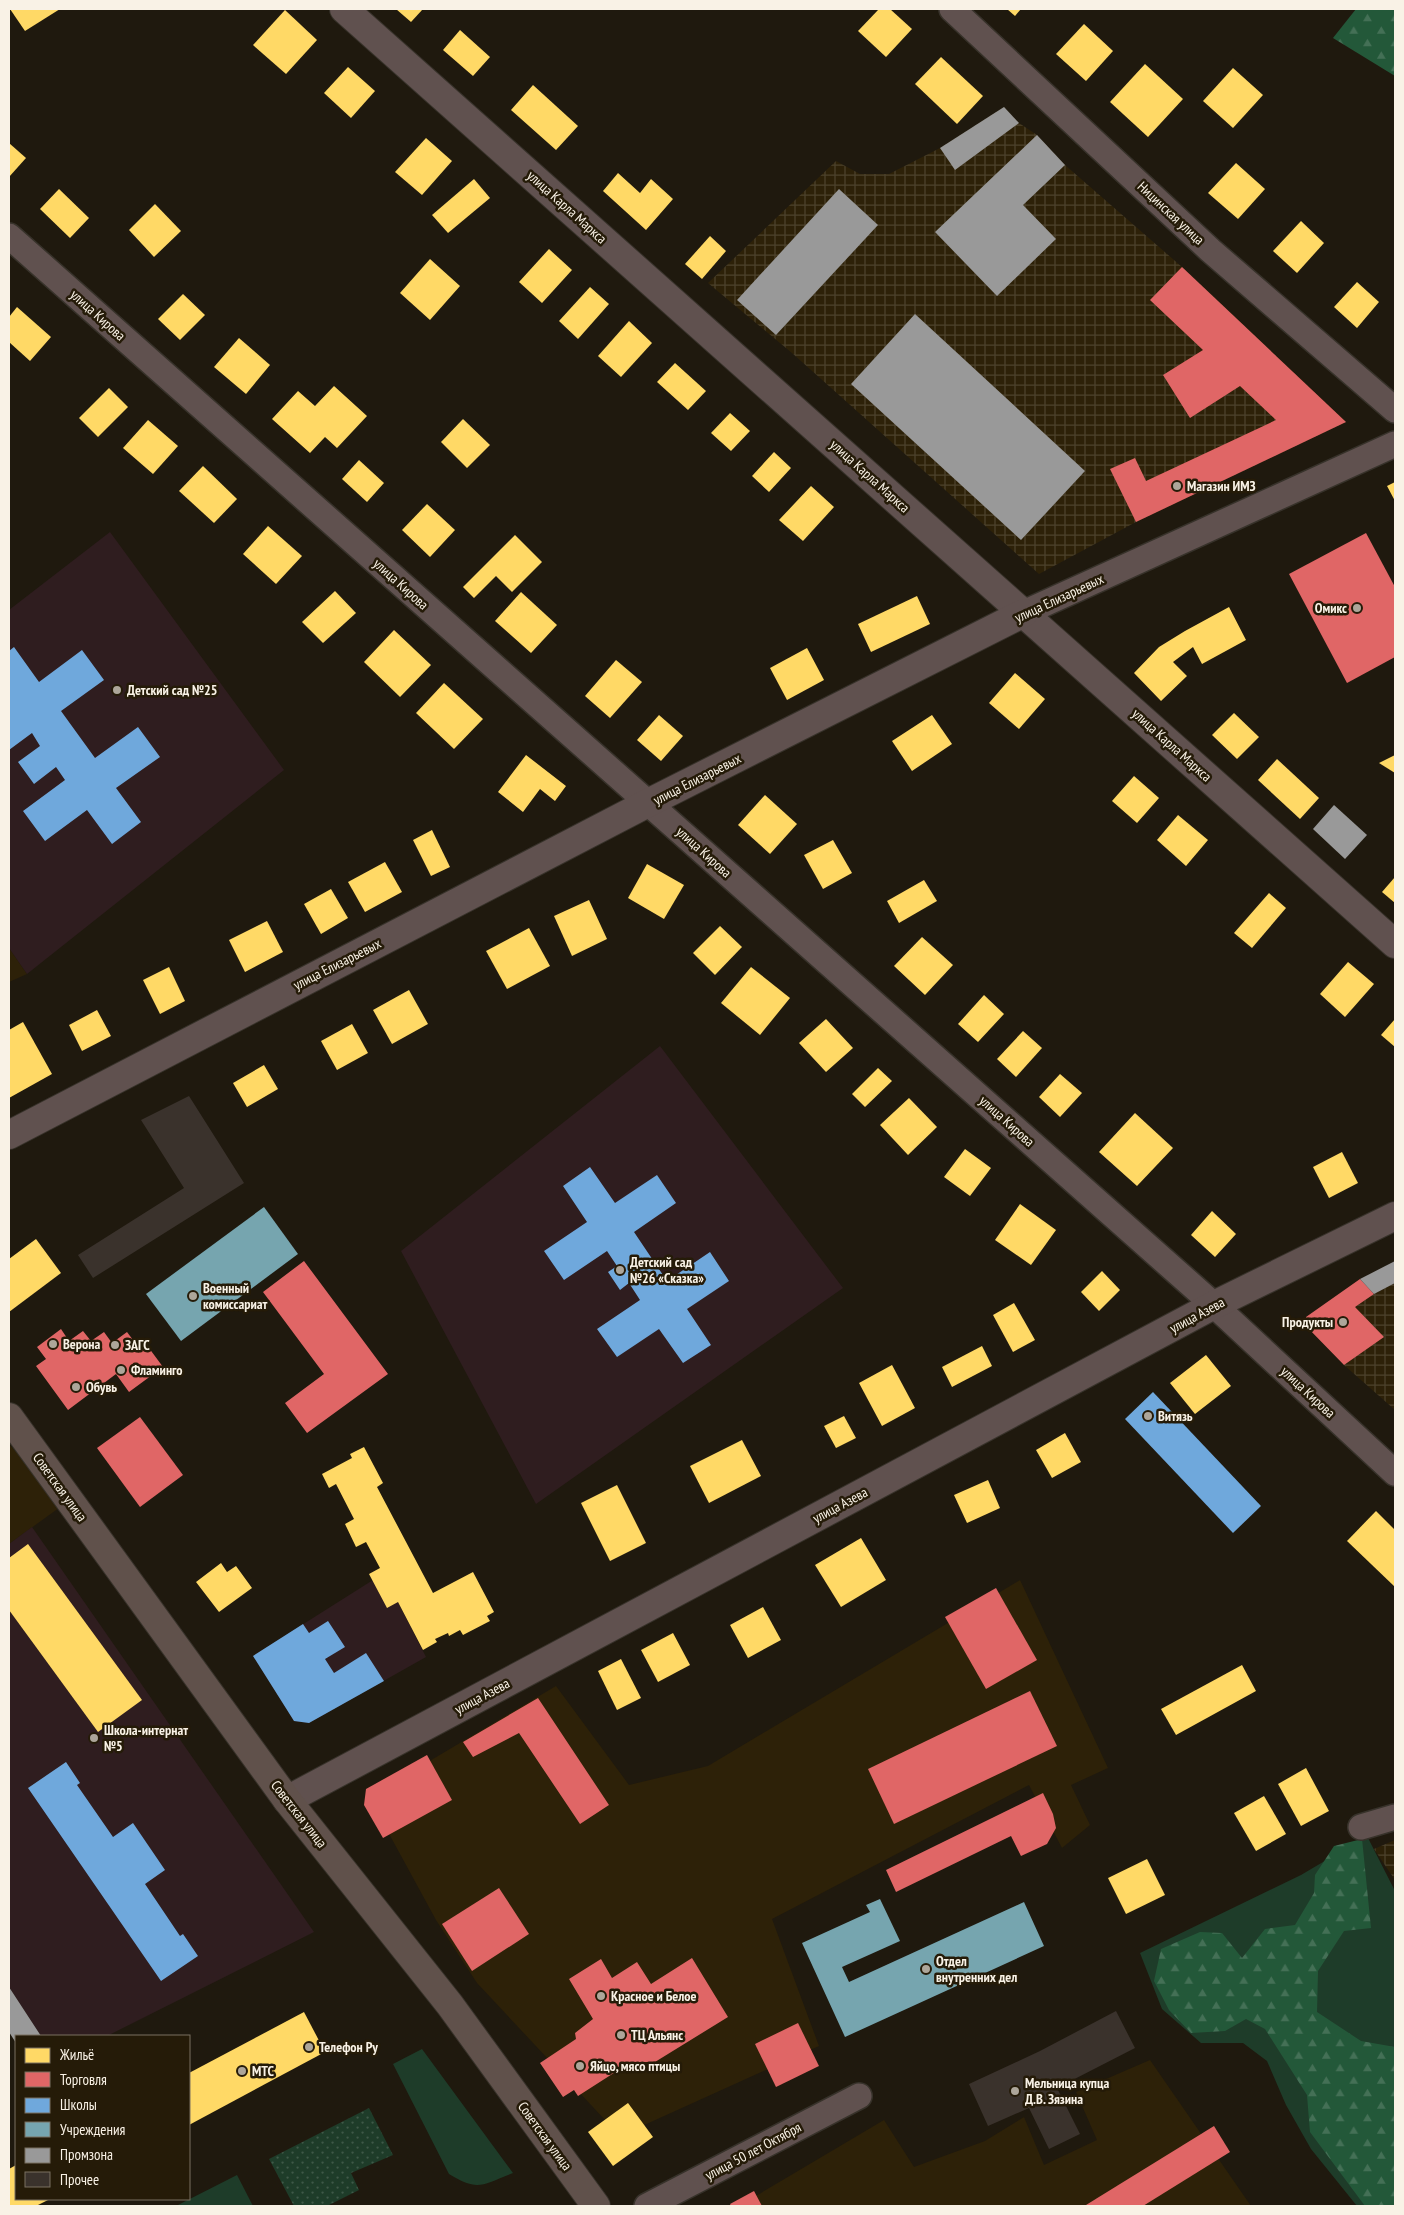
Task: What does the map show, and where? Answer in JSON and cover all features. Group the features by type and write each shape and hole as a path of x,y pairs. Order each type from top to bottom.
{"main road":[{"name":"Советская улица","path":"9,1417 287,1800 450,2005 596,2206"}],"street":[{"name":"улица Карла Маркса","path":"344,9 1395,944"},
{"name":"Ницинская улица","path":"952,9 1210,250 1395,410"},
{"name":"улица Кирова","path":"9,236 1214,1305 1395,1473"},
{"name":"улица Елизарьевых","path":"9,1134 648,803 1024,613 1395,444"},
{"name":"улица Азева","path":"287,1800 1214,1305 1395,1216"},
{"path":"1361,1827 1395,1817"},
{"name":"улица 50 лет Октября","path":"647,2206 859,2096"}],"shaded area":[{"path":"1004,107 1019,123 1037,135 1065,165 1182,267 1346,422 1136,522 1039,574 792,353 708,283 836,161 860,174 889,174 940,148"},
{"name":"Детский сад №25","path":"110,532 284,770 27,974 9,948 9,610"},
{"path":"9,948 27,974 9,982"},
{"name":"Детский сад №26 «Сказка»","path":"660,1046 843,1288 536,1504 401,1251"},
{"path":"1395,1283 1395,1410 1344,1365 1383,1337 1355,1307"},
{"path":"9,1444 63,1505 9,1544"},
{"name":"Школа-интернат №5","path":"32,1527 314,1932 109,2035 40,2035 9,1987 9,1544"},
{"path":"373,1580 398,1602 426,1657 309,1723 294,1721 253,1656"},
{"path":"1020,1580 1108,1768 1071,1785 1090,1825 1062,1848 1029,1785 772,1919 819,2046 620,2136 477,1983 436,1920 369,1797 556,1686 629,1785 708,1766"},
{"path":"1395,1840 1395,1880 1374,1849"},
{"path":"1150,2060 1251,2206 739,2206 884,2120 914,2167 985,2141 1024,2117 1044,2165 1097,2140 1076,2092"}],"green space":[{"path":"1356,9 1395,9 1395,76 1333,38"},
{"path":"1367,1836 1395,1891 1395,2206 1357,2206 1311,2149 1286,2105 1267,2061 1243,2043 1201,2043 1162,2009 1140,1953 1301,1875"},
{"path":"1362,1839 1371,1928 1344,1931 1318,1971 1317,2012 1361,2041 1395,2047 1395,2204 1392,2206 1365,2206 1310,2132 1307,2095 1265,2029 1246,2019 1225,2031 1191,2033 1169,2010 1154,1981 1161,1949 1200,1932 1222,1933 1242,1958 1265,1929 1295,1925 1314,1893 1315,1875 1334,1846"},
{"path":"422,2049 513,2173 480,2185 467,2183 449,2174 393,2064"},
{"path":"369,2108 393,2155 351,2173 359,2190 327,2206 294,2206 269,2159"},
{"path":"237,2175 253,2206 176,2206"}],"building: Жильё":[{"path":"10,9 60,9 25,31"},
{"path":"396,9 423,9 411,22"},
{"path":"879,9 890,9 912,29 886,57 858,31"},
{"path":"1007,9 1021,9 1015,16"},
{"path":"285,10 317,40 286,74 253,45"},
{"path":"1084,24 1113,51 1086,81 1056,54"},
{"path":"460,30 490,57 473,76 443,50"},
{"path":"941,57 983,96 957,124 915,84"},
{"path":"1145,64 1183,99 1148,137 1110,102"},
{"path":"348,67 375,91 351,118 324,93"},
{"path":"1233,68 1263,95 1233,128 1203,101"},
{"path":"533,85 578,126 556,150 511,110"},
{"path":"426,138 452,161 422,195 395,172"},
{"path":"9,143 26,158 9,177"},
{"path":"1236,163 1265,189 1238,219 1208,193"},
{"path":"618,173 640,193 651,179 673,199 646,230 603,191"},
{"path":"474,179 490,198 448,233 432,215"},
{"path":"59,189 89,218 70,238 40,209"},
{"path":"155,204 181,231 154,257 129,230"},
{"path":"1301,221 1324,243 1297,273 1273,251"},
{"path":"710,236 726,251 702,279 685,264"},
{"path":"549,249 572,270 542,303 519,282"},
{"path":"430,259 460,286 430,320 400,293"},
{"path":"1357,282 1379,302 1357,328 1334,307"},
{"path":"590,287 609,304 578,339 559,321"},
{"path":"183,294 205,315 180,340 158,319"},
{"path":"17,307 51,337 30,361 9,342 9,317"},
{"path":"629,321 652,343 621,377 598,356"},
{"path":"239,338 270,365 246,394 214,367"},
{"path":"675,363 706,391 688,410 657,382"},
{"path":"334,386 367,416 337,448 325,437 310,453 272,419 298,391 315,406"},
{"path":"109,388 128,407 98,437 79,418"},
{"path":"730,413 750,431 731,451 711,433"},
{"path":"463,419 490,445 467,468 441,442"},
{"path":"148,420 178,446 153,474 123,448"},
{"path":"774,452 791,468 769,492 752,476"},
{"path":"359,460 384,483 367,502 342,479"},
{"path":"203,466 237,499 214,523 179,491"},
{"path":"1395,482 1395,501 1387,486"},
{"path":"811,486 834,507 803,541 779,520"},
{"path":"427,504 455,530 430,557 402,530"},
{"path":"268,526 302,556 276,584 243,554"},
{"path":"515,535 542,562 512,592 496,576 474,598 463,587"},
{"path":"335,591 356,613 323,643 302,622"},
{"path":"521,592 557,625 531,653 495,621"},
{"path":"917,596 930,624 871,652 858,624"},
{"path":"1229,607 1246,640 1202,664 1193,647 1173,662 1187,676 1161,701 1134,673 1159,647"},
{"path":"394,630 431,665 400,697 364,662"},
{"path":"807,648 824,680 787,700 770,668"},
{"path":"616,660 642,682 610,718 585,696"},
{"path":"1015,673 1045,699 1019,729 989,703"},
{"path":"444,683 483,719 454,749 416,713"},
{"path":"1234,713 1259,737 1237,759 1212,735"},
{"path":"659,715 683,736 661,761 637,740"},
{"path":"932,715 952,744 912,771 892,741"},
{"path":"526,755 566,786 555,801 540,789 523,812 498,792"},
{"path":"1395,755 1395,773 1379,763"},
{"path":"1277,759 1319,798 1300,819 1258,780"},
{"path":"1134,776 1159,798 1137,823 1112,801"},
{"path":"765,795 797,824 770,854 738,825"},
{"path":"1178,815 1208,840 1186,866 1157,840"},
{"path":"432,830 450,867 431,876 413,840"},
{"path":"833,840 852,873 823,889 804,855"},
{"path":"385,862 402,892 365,912 348,882"},
{"path":"647,864 684,885 664,919 628,898"},
{"path":"1395,877 1395,903 1382,892"},
{"path":"924,880 937,901 899,923 887,901"},
{"path":"331,889 348,918 321,934 304,904"},
{"path":"1269,893 1286,908 1252,948 1234,933"},
{"path":"589,900 607,939 572,956 554,916"},
{"path":"267,921 283,952 245,972 229,940"},
{"path":"720,926 742,947 715,975 693,953"},
{"path":"529,928 550,966 507,989 486,951"},
{"path":"922,937 953,965 925,995 894,966"},
{"path":"1348,962 1374,984 1345,1017 1320,994"},
{"path":"169,967 185,1001 160,1014 143,980"},
{"path":"751,967 790,998 760,1035 721,1003"},
{"path":"409,990 428,1024 392,1044 373,1010"},
{"path":"984,995 1004,1014 978,1042 958,1024"},
{"path":"97,1010 111,1036 82,1051 69,1025"},
{"path":"826,1019 853,1048 826,1072 799,1043"},
{"path":"1395,1019 1395,1047 1381,1035"},
{"path":"23,1022 52,1074 9,1098 9,1030"},
{"path":"352,1024 368,1053 337,1070 321,1041"},
{"path":"1023,1031 1042,1048 1016,1077 997,1059"},
{"path":"264,1065 278,1089 247,1107 233,1083"},
{"path":"878,1068 892,1081 865,1107 852,1094"},
{"path":"1060,1074 1082,1093 1060,1117 1039,1097"},
{"path":"909,1098 937,1127 908,1155 880,1125"},
{"path":"1135,1113 1173,1148 1137,1186 1099,1152"},
{"path":"965,1149 991,1168 970,1196 944,1177"},
{"path":"1342,1152 1358,1183 1329,1198 1313,1167"},
{"path":"1020,1204 1056,1230 1031,1265 995,1240"},
{"path":"1212,1211 1236,1234 1215,1257 1191,1235"},
{"path":"36,1239 61,1273 9,1312 9,1259"},
{"path":"1102,1271 1120,1290 1099,1311 1081,1292"},
{"path":"1014,1303 1035,1340 1013,1352 993,1315"},
{"path":"982,1346 992,1366 952,1387 942,1367"},
{"path":"1206,1355 1231,1386 1195,1414 1170,1383"},
{"path":"892,1365 915,1408 882,1426 859,1383"},
{"path":"844,1416 856,1438 836,1448 824,1426"},
{"path":"1065,1433 1081,1462 1052,1478 1036,1450"},
{"path":"742,1440 761,1476 709,1503 690,1466"},
{"path":"364,1447 383,1483 377,1487 433,1593 473,1572 494,1612 487,1616 490,1621 463,1635 460,1630 449,1636 448,1633 435,1639 437,1642 423,1650 398,1602 387,1608 369,1574 380,1568 366,1542 356,1547 345,1524 354,1519 336,1484 329,1488 322,1474 352,1458 350,1454"},
{"path":"988,1480 1000,1508 967,1523 954,1495"},
{"path":"617,1485 646,1543 610,1561 581,1503"},
{"path":"1376,1511 1395,1530 1395,1587 1347,1541"},
{"path":"861,1538 886,1580 841,1607 815,1565"},
{"path":"28,1544 142,1700 98,1732 9,1610 9,1558"},
{"path":"221,1563 227,1572 236,1566 252,1588 219,1612 196,1582"},
{"path":"763,1607 781,1640 748,1658 730,1625"},
{"path":"673,1633 690,1665 658,1682 641,1650"},
{"path":"621,1659 641,1698 617,1710 598,1671"},
{"path":"1242,1665 1256,1691 1176,1735 1161,1709"},
{"path":"1306,1768 1329,1811 1301,1826 1278,1784"},
{"path":"1264,1796 1286,1834 1256,1851 1234,1813"},
{"path":"1147,1859 1165,1895 1126,1914 1108,1878"},
{"path":"304,2012 325,2052 190,2124 190,2072"},
{"path":"628,2103 653,2137 613,2166 588,2132"},
{"path":"15,2166 15,2200 48,2200 36,2206 9,2206 9,2169"}],"building: Торговля":[{"path":"1182,267 1346,422 1136,522 1110,469 1135,458 1146,481 1276,420 1240,386 1190,418 1163,375 1203,350 1150,300"},
{"path":"1366,533 1395,587 1395,657 1347,683 1289,574"},
{"path":"304,1261 388,1374 307,1433 285,1403 324,1374 263,1292"},
{"path":"1360,1279 1374,1294 1355,1307 1384,1337 1344,1365 1306,1326 1306,1317"},
{"path":"61,1329 69,1341 83,1331 91,1341 104,1332 112,1343 127,1332 139,1348 146,1344 163,1367 129,1392 116,1374 68,1410 36,1366 46,1359 37,1347"},
{"path":"140,1417 183,1475 140,1507 97,1448"},
{"path":"996,1588 1037,1660 986,1689 945,1617"},
{"path":"1030,1691 1057,1746 894,1824 868,1769"},
{"path":"538,1698 609,1805 580,1824 519,1733 473,1757 463,1742"},
{"path":"427,1755 452,1800 383,1838 364,1805 366,1789"},
{"path":"1043,1793 1053,1814 1056,1828 1047,1844 1021,1856 1011,1836 896,1892 886,1870"},
{"path":"499,1888 529,1934 472,1971 442,1924"},
{"path":"692,1958 728,2017 655,2062 631,2062 578,2096 574,2090 563,2097 540,2063 576,2039 575,2033 593,2019 569,1979 601,1959 612,1978 637,1962 651,1984"},
{"path":"798,2023 819,2066 776,2087 755,2044"},
{"path":"1214,2126 1230,2152 1143,2206 1086,2205"},
{"path":"754,2191 762,2206 731,2206 730,2204"}],"building: Школы":[{"path":"14,647 39,682 82,650 104,680 61,711 95,758 138,727 160,757 116,788 141,822 112,844 87,810 45,841 23,811 65,780 56,767 34,784 18,762 40,746 32,733 9,750 9,651"},
{"path":"590,1167 615,1203 657,1175 676,1203 634,1232 667,1281 710,1252 729,1281 687,1309 711,1345 683,1363 659,1329 617,1357 597,1329 640,1300 629,1283 620,1290 608,1272 617,1266 607,1251 564,1280 544,1251 587,1222 563,1186"},
{"path":"1153,1392 1261,1506 1233,1533 1125,1419"},
{"path":"328,1621 345,1647 325,1659 334,1673 366,1653 384,1681 309,1723 294,1721 253,1656 303,1624 309,1633"},
{"path":"66,1762 80,1783 77,1785 113,1837 133,1823 165,1870 145,1884 180,1936 183,1934 198,1956 161,1981 28,1788"}],"building: Учреждения":[{"path":"264,1207 298,1254 181,1341 146,1294"},
{"path":"880,1899 900,1941 842,1967 849,1982 1024,1902 1044,1946 845,2037 802,1943 870,1912 866,1905"}],"building: Промзона":[{"path":"1004,107 1019,123 955,170 940,148"},
{"path":"1037,135 1065,165 1023,205 1056,239 997,296 935,232"},
{"path":"839,189 878,225 776,335 737,300"},
{"path":"915,314 1085,471 1021,540 851,384"},
{"path":"1334,805 1367,835 1345,859 1313,829"},
{"path":"1395,1261 1395,1283 1374,1294 1360,1279"},
{"path":"9,1987 40,2035 15,2035 15,2041 9,2032"}],"building: Прочее":[{"path":"189,1096 244,1183 93,1278 78,1255 184,1188 141,1120"},
{"path":"1116,2011 1135,2048 1057,2088 1080,2134 1049,2149 1029,2108 988,2126 969,2084 1040,2051"}],"place":[{"name":"Магазин ИМЗ","path":"1177,486"},
{"name":"Омикс","path":"1357,608"},
{"name":"Детский сад №25","path":"117,690"},
{"name":"Детский сад №26 «Сказка»","path":"620,1270"},
{"name":"Военный комиссариат","path":"193,1296"},
{"name":"Продукты","path":"1343,1322"},
{"name":"Верона","path":"53,1344"},
{"name":"ЗАГС","path":"115,1345"},
{"name":"Фламинго","path":"121,1370"},
{"name":"Обувь","path":"76,1387"},
{"name":"Витязь","path":"1148,1416"},
{"name":"Школа-интернат №5","path":"94,1738"},
{"name":"Отдел внутренних дел","path":"926,1969"},
{"name":"Красное и Белое","path":"601,1996"},
{"name":"ТЦ Альянс","path":"621,2035"},
{"name":"Телефон Ру","path":"309,2047"},
{"name":"Яйцо, мясо птицы","path":"580,2066"},
{"name":"МТС","path":"242,2071"},
{"name":"Мельница купца Д.В. Зязина","path":"1015,2091"}]}
